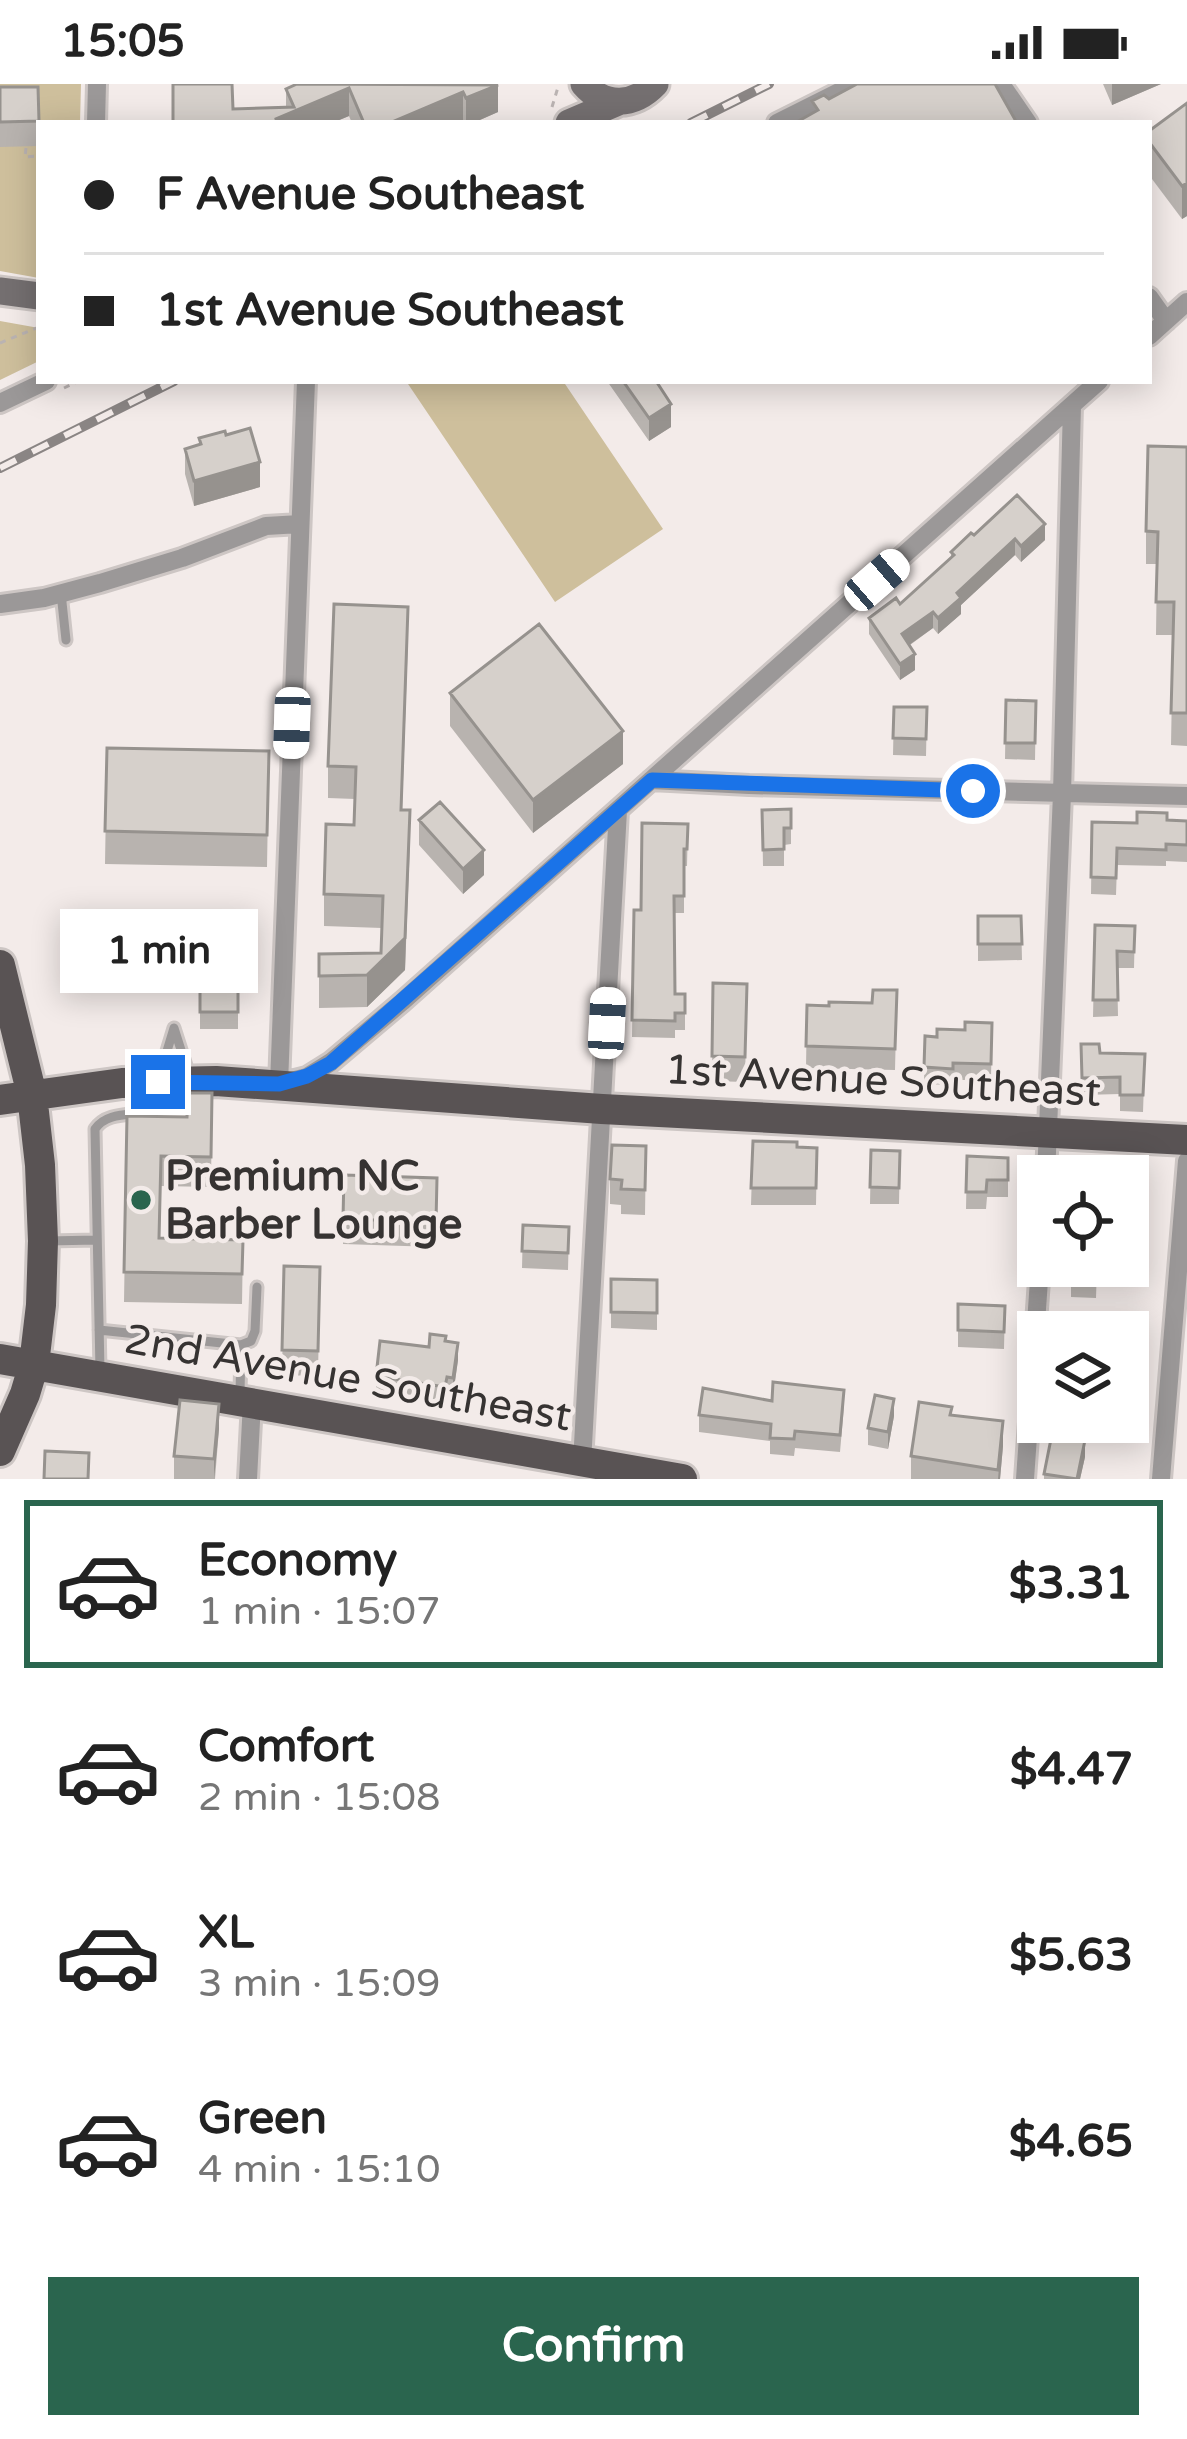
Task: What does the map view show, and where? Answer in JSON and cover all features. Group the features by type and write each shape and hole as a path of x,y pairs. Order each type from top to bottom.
{"main road":[{"path":"0,965 32,1095 43,1241 34,1364 0,1451"},
{"name":"1st Avenue Southeast","path":"0,1100 122,1083 279,1084 602,1108 1187,1140"},
{"name":"2nd Avenue Southeast","path":"0,1359 682,1479"}],"street":[{"path":"96,120 97,84"},
{"path":"562,119 574,84"},
{"path":"584,84 604,99 618,102"},
{"path":"562,119 632,100 655,84"},
{"path":"783,120 855,84"},
{"path":"1001,84 1026,120"},
{"path":"0,291 36,296"},
{"path":"1152,301 1166,321"},
{"path":"1152,333 1187,302"},
{"path":"0,403 40,384"},
{"path":"306,384 279,1084 331,1063 1096,384"},
{"path":"1047,1155 1072,405"},
{"path":"0,604 61,593 182,559 266,526 300,524"},
{"path":"652,780 1187,796"},
{"path":"582,1462 618,810"},
{"path":"1161,1479 1187,1161"},
{"path":"1025,1479 1039,1287"},
{"path":"246,1401 248,1479"}],"lane":[{"path":"61,593 65,640"},
{"path":"100,1376 95,1129 100,1121 152,1111 174,1028 191,1082"},
{"path":"43,1241 96,1240"},
{"path":"99,1330 241,1345 251,1342 255,1331 257,1287"},
{"path":"241,1345 246,1401"}],"path":[{"path":"560,84 562,119"},
{"path":"26,146 26,157 36,156"},
{"path":"0,343 36,328"}],"shaded area":[{"path":"0,84 81,84 80,120 36,120 36,277 0,271"},
{"path":"0,321 36,327 36,362 0,380"},
{"path":"408,384 565,384 663,529 555,602"}],"building":[{"path":"173,84 232,84 233,109 294,107 286,89 297,84 498,85 466,98 463,92 397,120 363,120 349,88 276,120 173,120"},
{"path":"857,84 995,84 1015,120 800,120 818,110 812,101 824,95 829,99"},
{"path":"0,87 38,87 39,120 0,122"},
{"path":"1187,103 1187,183 1182,186 1152,146 1152,129"},
{"path":"625,384 658,384 671,404 649,418"},
{"path":"250,428 260,462 194,481 185,449 201,444 199,438"},
{"path":"1148,446 1187,447 1187,713 1171,713 1174,602 1156,602 1158,532 1146,531"},
{"path":"1017,495 1045,524 1021,546 1015,539 957,593 961,598 938,618 933,612 902,634 915,654 900,664 869,618 896,598 900,604"},
{"path":"334,604 408,607 401,810 410,810 405,938 367,975 319,976 319,954 381,953 383,896 324,894 326,824 354,825 356,767 328,766"},
{"path":"539,624 623,731 533,800 450,693"},
{"path":"1006,700 1036,701 1035,743 1005,743"},
{"path":"894,707 927,707 926,739 893,738"},
{"path":"107,748 269,751 267,835 105,831"},
{"path":"440,802 484,850 463,869 419,820"},
{"path":"791,809 791,828 784,828 784,849 763,850 762,810"},
{"path":"1137,812 1167,813 1167,820 1187,821 1187,845 1166,844 1166,850 1117,848 1116,878 1091,877 1092,822 1137,823"},
{"path":"642,823 688,824 684,896 674,896 675,994 685,994 685,1013 675,1013 675,1021 632,1020"},
{"path":"978,916 1021,916 1022,944 978,944"},
{"path":"1095,925 1135,926 1134,952 1117,951 1118,1000 1093,1000"},
{"path":"200,982 238,982 238,1012 200,1012"},
{"path":"713,983 747,984 745,1057 712,1056"},
{"path":"873,990 897,990 895,1049 806,1046 807,1005 872,1003"},
{"path":"965,1022 992,1023 991,1064 924,1067 925,1036 937,1037 937,1029 965,1030"},
{"path":"1081,1044 1099,1044 1100,1053 1145,1054 1143,1095 1120,1095 1120,1077 1082,1078"},
{"path":"188,1093 212,1093 211,1157 161,1156 159,1238 243,1240 242,1274 124,1272 127,1116 187,1117"},
{"path":"753,1141 797,1142 797,1147 817,1148 816,1188 751,1188"},
{"path":"612,1145 646,1146 645,1190 621,1189 622,1180 610,1179"},
{"path":"871,1150 900,1151 899,1188 870,1187"},
{"path":"967,1156 1008,1158 1008,1180 987,1180 986,1192 966,1192"},
{"path":"344,1175 437,1178 436,1222 343,1219"},
{"path":"523,1225 569,1227 568,1253 522,1251"},
{"path":"284,1266 320,1267 318,1351 282,1350"},
{"path":"611,1279 657,1280 657,1313 611,1312"},
{"path":"958,1304 1005,1306 1004,1332 958,1330"},
{"path":"430,1334 458,1343 453,1378 447,1377 445,1387 376,1376 380,1341 429,1347"},
{"path":"773,1382 844,1390 840,1435 795,1431 794,1439 770,1438 771,1424 699,1415 703,1388 772,1401"},
{"path":"875,1395 894,1399 888,1432 868,1428"},
{"path":"180,1400 219,1404 214,1459 174,1456"},
{"path":"919,1402 952,1407 950,1415 1003,1421 998,1470 911,1456"},
{"path":"1050,1443 1084,1443 1077,1479 1044,1474"},
{"path":"45,1451 89,1453 88,1479 44,1479"}],"railway":[{"path":"697,120 769,84"},
{"path":"0,468 168,384"}],"place":[{"name":"Premium NC Barber Lounge","path":"141,1200"}],"route":[{"path":"158,1082 279,1084 331,1063 652,780 973,791"}]}
